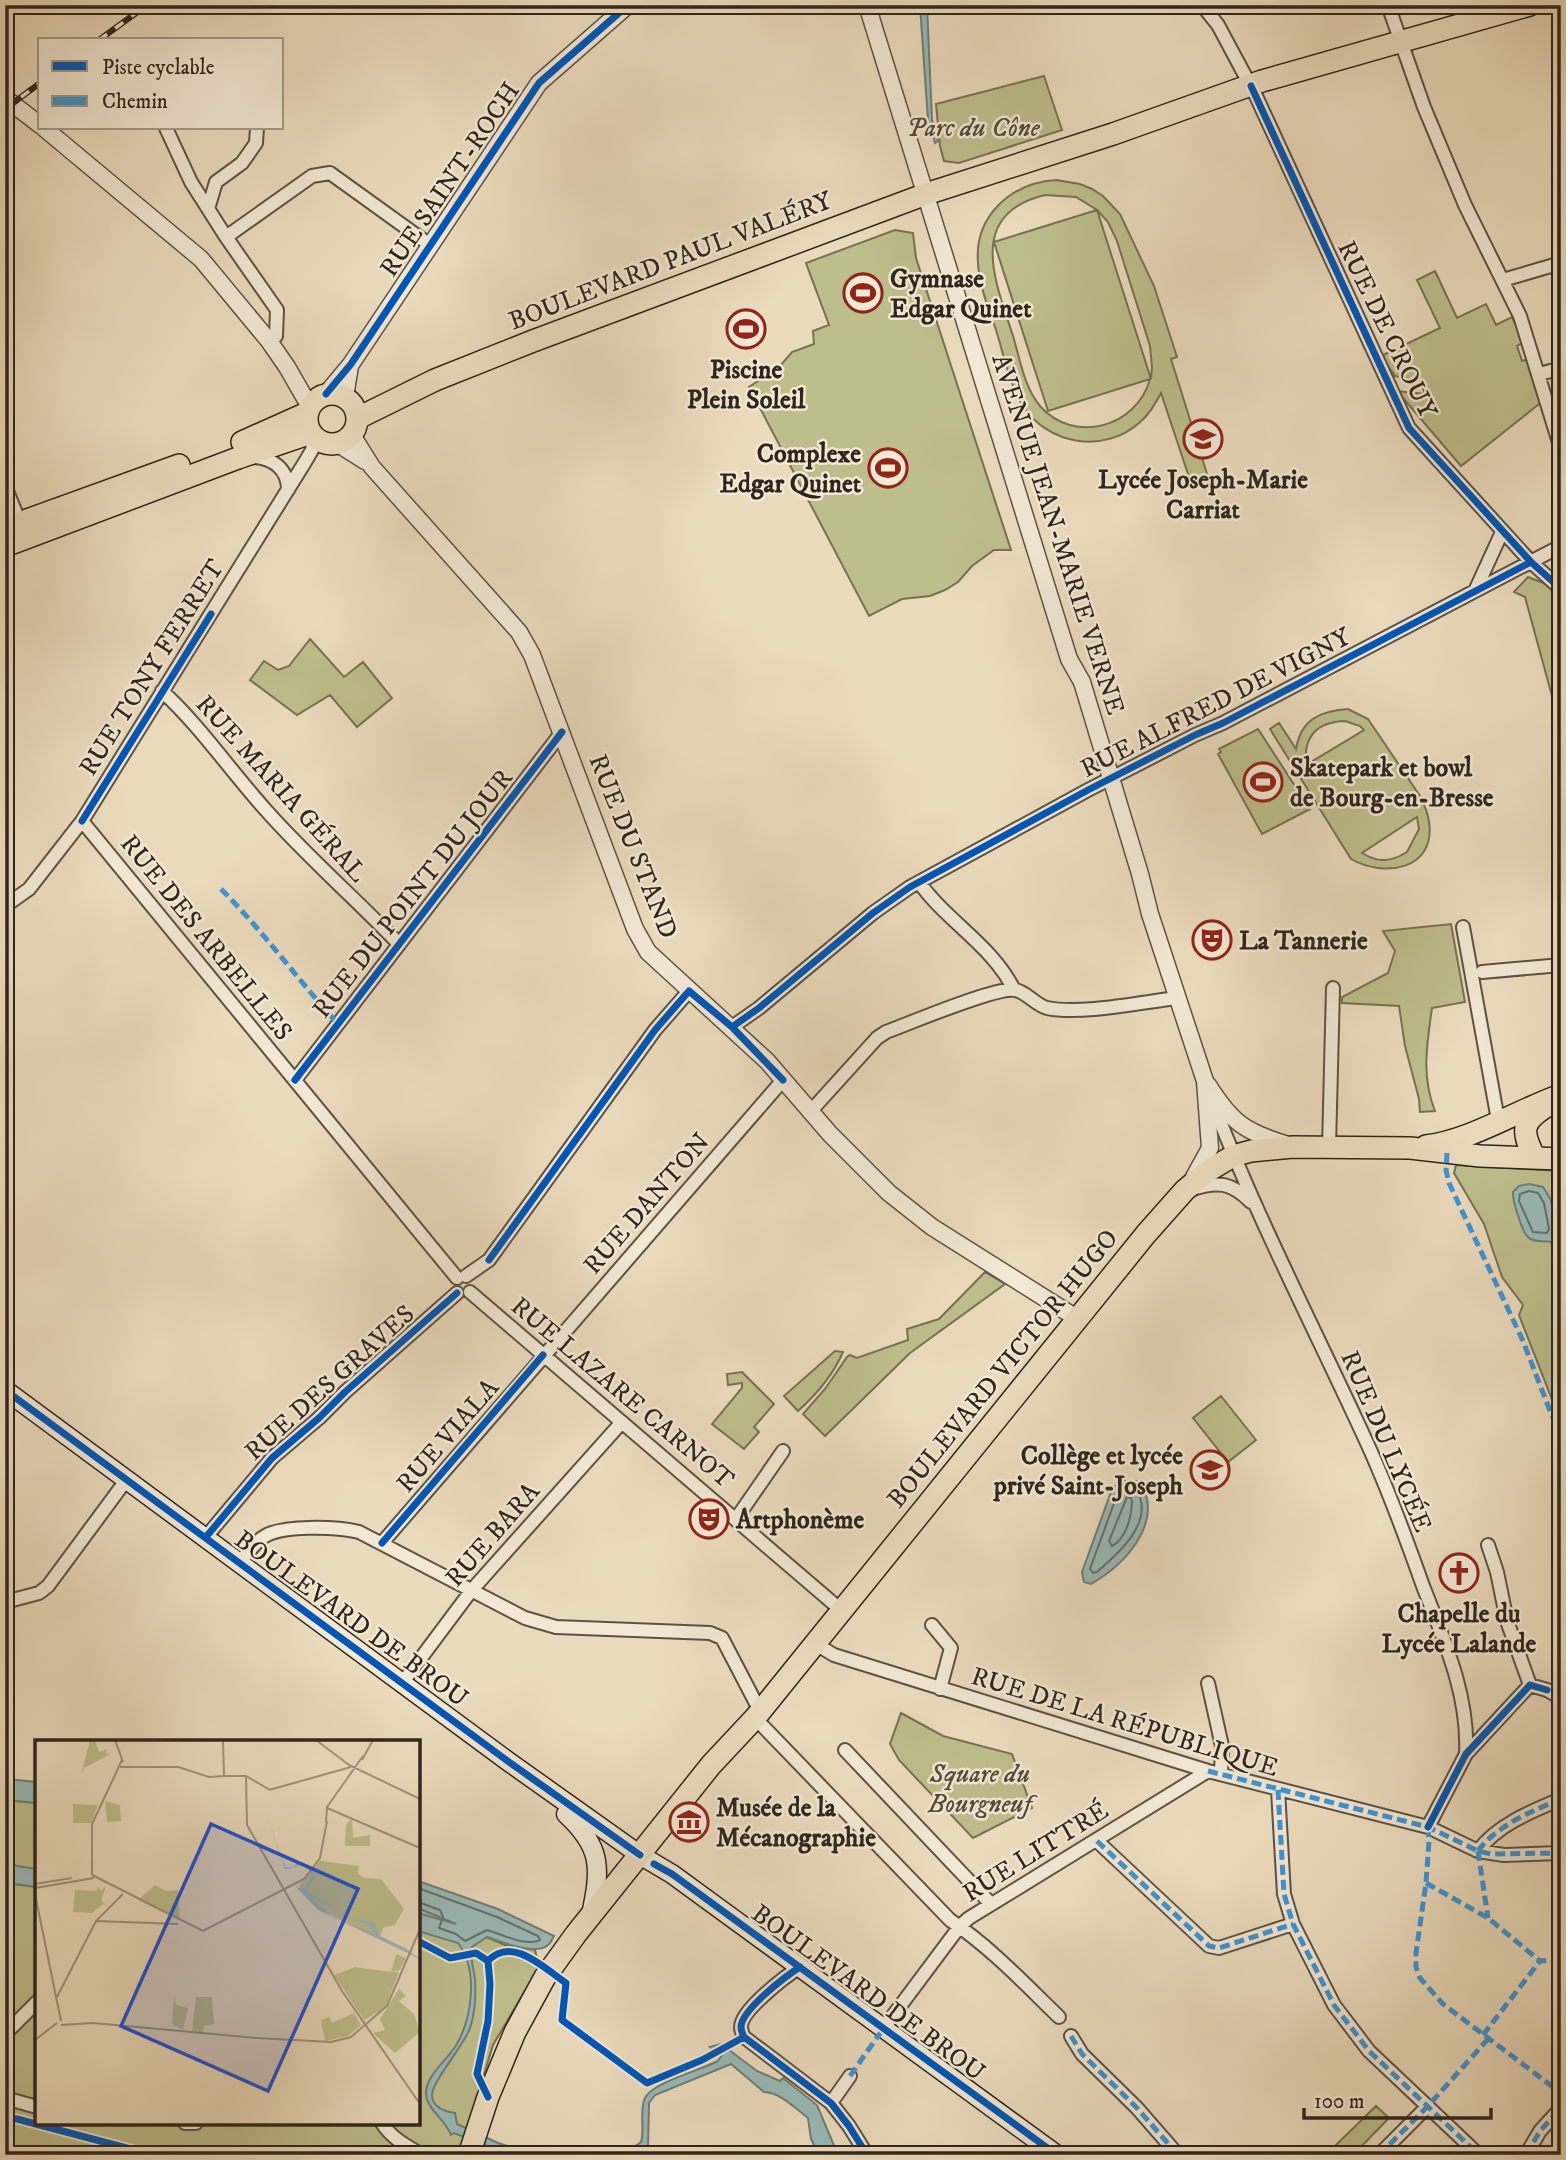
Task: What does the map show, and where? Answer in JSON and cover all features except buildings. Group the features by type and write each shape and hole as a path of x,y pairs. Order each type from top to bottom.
{"main road":[{"name":"BOULEVARD PAUL VALÉRY","path":"330,416 435,380 926,194 1251,86 1505,9 1530,5"},
{"path":"5,546 238,458 330,416"},
{"path":"13,526 214,452 330,416"},
{"path":"1410,1148 1440,1144 1561,1097"},
{"path":"1535,1158 1526,1135 1526,1123 1530,1116 1561,1097"},
{"path":"1233,1156 1251,1151 1293,1147 1329,1147 1410,1148 1447,1153 1561,1159"},
{"name":"BOULEVARD VICTOR HUGO","path":"469,2155 488,2097 515,2032 545,1977 571,1941 711,1765 758,1714 1185,1190 1208,1171 1233,1156"},
{"name":"BOULEVARD DE BROU","path":"5,1390 509,1762 640,1855 672,1874 1057,2155"},
{"path":"509,1762 584,1831 589,1839 596,1858 597,1888 591,1916"}],"street":[{"name":"AVENUE JEAN-MARIE VERNE","path":"867,5 1069,659 1082,682 1177,998 1233,1156"},
{"name":"RUE DE CROUY","path":"1202,5 1218,25 1251,86 1409,428 1502,532 1561,589"},
{"path":"1388,5 1399,42 1465,205 1520,316 1561,449"},
{"name":"RUE SAINT-ROCH","path":"330,416 351,364 539,83 625,7"},
{"name":"RUE DU STAND","path":"5,98 38,123"},
{"name":"RUE DU STAND","path":"47,130 201,259 269,341 287,367 372,467 519,632 532,655 641,941 656,961 732,1027 830,1134 889,1193 932,1227 1078,1319"},
{"path":"167,130 191,182 277,310 276,336 269,341"},
{"path":"208,209 216,182 242,163 257,143 257,130"},
{"path":"226,237 312,176 330,173 430,245"},
{"path":"1503,280 1561,263"},
{"path":"1540,374 1561,368"},
{"name":"RUE TONY FERRET","path":"5,906 29,889 82,821 288,490 330,416"},
{"path":"238,458 256,457 274,461 286,478 288,490"},
{"path":"5,486 13,526"},
{"path":"1475,591 1502,532"},
{"name":"RUE ALFRED DE VIGNY","path":"732,1027 759,1009 873,914 919,881 1561,546"},
{"name":"RUE MARIA GÉRAL","path":"162,691 265,809 358,906 399,944"},
{"name":"RUE DU POINT DU JOUR","path":"295,1080 562,732"},
{"name":"RUE DES ARBELLES","path":"82,821 295,1080 462,1277"},
{"path":"919,881 935,902 1005,971 1014,990 1041,1006 1063,1010 1177,998"},
{"path":"1463,927 1498,1120"},
{"path":"1482,972 1561,965"},
{"path":"1329,1147 1333,988"},
{"path":"810,1112 877,1038 923,1018 990,995 1014,990"},
{"path":"464,1292 472,1283 462,1277 489,1260 655,1030 689,991"},
{"name":"RUE DANTON","path":"543,1355 783,1080"},
{"path":"1205,1081 1223,1109 1241,1126 1293,1147"},
{"path":"1185,1190 1203,1164 1210,1148 1205,1081"},
{"name":"RUE DU LYCÉE","path":"1233,1156 1368,1446 1412,1554 1459,1685 1467,1728 1466,1754"},
{"path":"1185,1190 1223,1183 1234,1188 1256,1207"},
{"name":"RUE LAZARE CARNOT","path":"464,1292 543,1355 841,1610"},
{"name":"RUE DES GRAVES","path":"206,1537 272,1458 362,1376 464,1292"},
{"name":"RUE VIALA","path":"382,1543 543,1355"},
{"name":"RUE BARA","path":"403,1682 471,1591 622,1422"},
{"path":"737,1519 783,1451"},
{"path":"5,1602 39,1593 48,1586 127,1479"},
{"path":"240,1562 262,1537 291,1530 342,1528 359,1532 382,1543 525,1618 556,1627 710,1633 722,1638 758,1714 950,1920 1016,1974 1059,2017"},
{"path":"1488,1545 1497,1572 1507,1621 1530,1685"},
{"path":"932,1625 951,1648 940,1689"},
{"name":"RUE DE LA RÉPUBLIQUE","path":"814,1643 834,1655 1215,1772 1428,1827 1478,1850 1504,1855 1561,1853"},
{"path":"1208,1682 1222,1746 1215,1772"},
{"path":"1428,1827 1466,1754 1530,1685"},
{"path":"1530,1685 1561,1698"},
{"path":"845,1750 991,1904"},
{"name":"RUE LITTRÉ","path":"883,2029 960,1927 991,1904 1215,1772"},
{"path":"1278,1790 1284,1894 1293,1924 1341,2014 1368,2051 1479,2155"},
{"path":"1478,1850 1494,1834 1527,1814 1561,1799"},
{"path":"1097,1841 1209,1946 1219,1948 1293,1924"},
{"path":"800,1967 777,1983 759,2001 741,2023 741,2029 744,2037 831,2103 867,2155"},
{"path":"5,2034 35,2004"},
{"path":"1071,2036 1082,2054 1178,2155"},
{"path":"831,2103 850,2076"},
{"path":"5,2098 35,2106"},
{"path":"1379,2155 1428,2106"},
{"path":"1526,2155 1540,2131 1561,2108"},
{"path":"383,2125 407,2147 422,2155"}],"green space":[{"name":"Parc du Cône","path":"1044,76 1062,130 959,163 944,161 936,104"},
{"path":"1056,180 1080,184 1103,196 1120,214 1154,286 1177,357 1171,359 1207,474 1190,480 1161,393 1149,413 1139,423 1125,433 1094,442 1061,437 1034,419 1023,406 1010,379 982,289 978,246 989,217 999,205 1010,195 1040,182","holes":["1045,195 1076,197 1097,210 994,242 995,234 1004,218 1020,204","1097,210 1108,222 1117,241 1150,346 1151,379","994,242 1048,411 1150,379 1143,396 1132,409 1103,425 1070,425 1054,418 1040,406 1026,382 1000,294 995,273"]},
{"name":"Complexe Edgar Quinet","path":"895,230 913,233 916,258 1011,550 994,550 945,590 930,596 902,599 869,616 749,387 780,366 792,352 814,344 813,331 829,325 806,263"},
{"path":"1435,271 1457,318 1486,304 1496,325 1512,317 1524,342 1517,346 1522,361 1529,359 1543,401 1461,466 1397,391 1425,394 1420,381 1395,376 1381,356 1440,328 1417,280"},
{"path":"1528,577 1546,584 1561,595 1561,683 1552,696 1525,597 1514,592"},
{"path":"310,639 344,677 363,662 392,698 357,727 330,695 297,715 250,680 264,661 278,670 289,666"},
{"path":"1348,709 1368,719 1420,796 1428,815 1429,838 1424,851 1416,860 1405,866 1378,868 1351,859 1270,729 1279,723 1296,749 1302,731 1313,719 1328,712","holes":["1345,721 1364,730 1306,765 1307,746 1314,732 1327,724","1417,817 1419,829 1407,852 1385,860 1362,853"]},
{"name":"Skatepark et bowl de Bourg-en-Bresse","path":"1258,729 1310,809 1262,834 1218,754 1221,752 1219,749"},
{"path":"1451,924 1465,1002 1432,1008 1427,1073 1435,1111 1420,1112 1399,1006 1342,1003 1342,997 1388,973 1395,951 1383,931"},
{"path":"1456,1165 1561,1171 1561,1404 1553,1402 1519,1315 1523,1305 1502,1277 1484,1224 1454,1173"},
{"path":"985,1272 1005,1284 910,1353 825,1436 803,1414 825,1389 847,1357 850,1355 857,1358 908,1340 907,1329 939,1319"},
{"path":"835,1351 843,1352 834,1369 818,1391 798,1411 784,1396"},
{"path":"742,1372 774,1404 754,1427 759,1432 744,1449 712,1424 742,1388 742,1383 728,1385 727,1374"},
{"path":"1221,1396 1256,1440 1228,1462 1193,1418"},
{"name":"Square du Bourgneuf","path":"901,1713 943,1736 1012,1754 1032,1808 973,1838 899,1760 890,1744"},
{"path":"5,1800 35,1803 35,2125 420,2125 420,1909 505,1945 535,1950 539,1967 493,2045 460,2155 5,2155"},
{"path":"1376,2106 1389,2118 1353,2155 1334,2155 1335,2146"}],"water":[{"path":"920,5 927,5 932,120 938,141 935,143 928,120"},
{"path":"1529,1184 1543,1187 1551,1200 1555,1225 1561,1227 1561,1263 1551,1242 1530,1239 1520,1222 1513,1192 1519,1186"},
{"path":"1125,1481 1141,1483 1147,1498 1148,1513 1144,1528 1137,1542 1116,1566 1091,1584 1084,1582 1082,1572 1111,1492 1116,1485"},
{"path":"5,1779 35,1782 35,1803 5,1800"},
{"path":"5,1864 35,1869 35,1887 5,1883"},
{"path":"420,1882 498,1909 554,1936 543,1948 527,1949 487,1937 472,1947 475,1991 472,2022 467,2035 437,2081 432,2095 437,2106 455,2113 457,2124 498,2143 537,2155 511,2155 454,2133 451,2135 427,2099 429,2081 455,2047 466,2023 471,1981 465,1954 458,1943 420,1932 420,1914 456,1924 420,1909"},
{"path":"721,2044 757,2071 780,2081 783,2078 817,2105 838,2155 819,2155 811,2139 808,2118 781,2098 764,2092 731,2064 655,2095 649,2103 648,2148 640,2155 623,2155 641,2142 643,2103 650,2092 718,2061 722,2055 710,2047"}],"railway":[{"path":"102,38 147,5"},
{"path":"5,109 38,84"}],"marked path":[{"path":"221,889 338,1024"},
{"path":"1447,1153 1446,1170 1449,1183 1523,1341 1552,1416 1561,1430"},
{"path":"1208,1771 1428,1827 1478,1851 1491,1854 1561,1853"},
{"path":"1278,1790 1284,1894 1293,1924 1334,2005 1369,2051 1479,2155"},
{"path":"1478,1851 1505,1826 1561,1799"},
{"path":"1428,1827 1426,1883 1416,1953 1416,1967 1420,1978 1443,2004 1561,2093"},
{"path":"1097,1841 1209,1946 1219,1948 1293,1924"},
{"path":"1478,1851 1488,1918"},
{"path":"1426,1883 1488,1918 1540,1961 1561,1959"},
{"path":"1483,2035 1540,1961"},
{"path":"850,2076 883,2029"},
{"path":"1071,2036 1082,2054 1137,2108 1178,2155"},
{"path":"1379,2155 1428,2106 1488,2039"},
{"path":"1526,2155 1540,2131 1561,2108"}],"cycle path":[{"path":"326,394 351,364 539,83 628,5"},
{"path":"1251,86 1409,428 1531,562 1561,589"},
{"path":"732,1027 759,1008 873,913 910,887 1088,790 1223,723 1531,562"},
{"path":"82,821 211,614"},
{"path":"295,1080 562,732"},
{"path":"489,1260 655,1030 689,991 732,1027 783,1080"},
{"path":"206,1537 272,1458 457,1293"},
{"path":"382,1543 543,1355"},
{"path":"5,1390 509,1762 640,1855"},
{"path":"1428,1827 1466,1754 1530,1685 1547,1690"},
{"path":"654,1864 672,1874 1057,2155"},
{"path":"420,1942 450,1958 476,1953 488,1961 488,2021 477,2074 488,2097"},
{"path":"488,1961 497,1954 518,1953 538,1963 566,1983 562,2020 647,2083 702,2060 744,2037"},
{"path":"800,1967 765,1994 748,2012 741,2027 744,2037 831,2103 867,2155"},
{"path":"5,2118 35,2124"},
{"path":"40,2125 153,2155"}],"place":[{"name":"Gymnase Edgar Quinet","path":"863,293"},
{"name":"Piscine Plein Soleil","path":"746,329"},
{"name":"Lycée Joseph-Marie Carriat","path":"1203,439"},
{"name":"Complexe Edgar Quinet","path":"888,468"},
{"name":"Skatepark et bowl de Bourg-en-Bresse","path":"1263,782"},
{"name":"La Tannerie","path":"1212,940"},
{"name":"Collège et lycée privé Saint-Joseph","path":"1210,1470"},
{"name":"Artphonème","path":"709,1519"},
{"name":"Chapelle du Lycée Lalande","path":"1459,1573"},
{"name":"Musée de la Mécanographie","path":"689,1822"}]}
